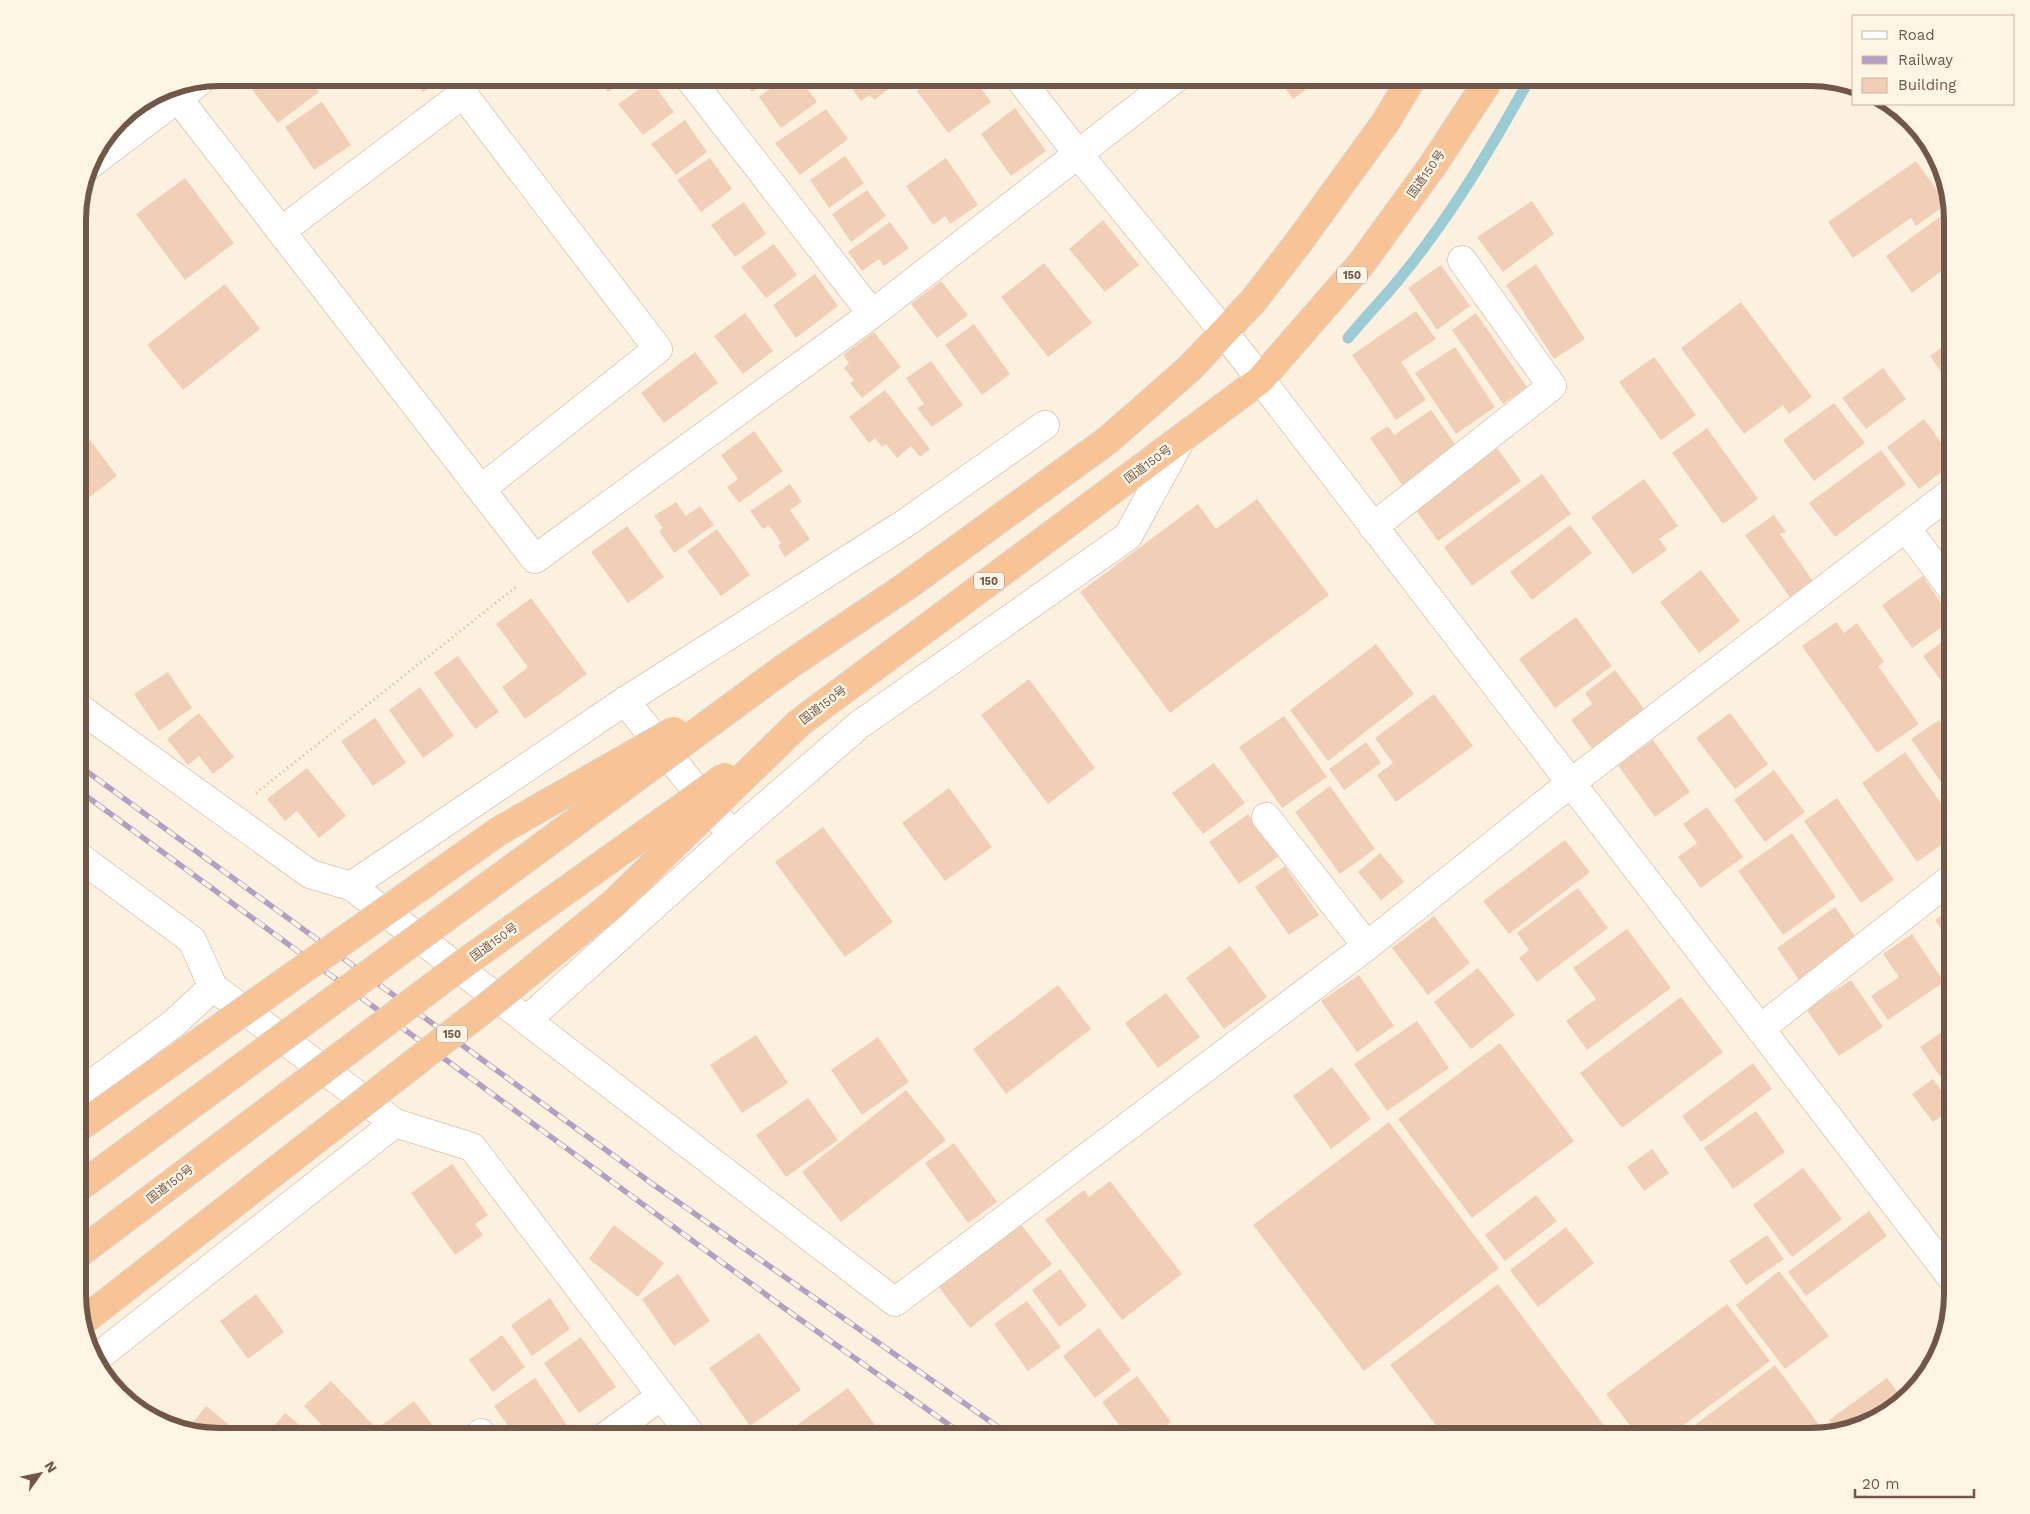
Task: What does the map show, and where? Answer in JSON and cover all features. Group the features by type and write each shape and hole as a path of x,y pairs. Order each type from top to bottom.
{"highway":[{"path":"87,1181 786,667 908,585 1108,440 1190,368 1254,300 1342,185 1385,123 1407,86"},
{"name":"国道150号","path":"87,1247 463,964 799,723 1260,380 1361,264 1433,165 1485,86"},
{"path":"87,1122 499,831 786,667"},
{"name":"150","path":"88,1317 487,1007 613,904 799,723"}],"street":[{"path":"1026,86 1078,154 1224,332 1944,1268"},
{"path":"175,94 535,559 872,314 1165,86"},
{"path":"695,87 872,314"},
{"path":"281,231 463,94 658,349 481,489"},
{"path":"105,152 172,95"},
{"path":"1373,527 1552,386 1462,260"},
{"path":"351,886 626,701 904,524 1046,425"},
{"path":"528,1020 732,835 859,725 1128,536 1180,441"},
{"path":"87,713 310,874 351,886 895,1302 1367,946 1572,782 1944,498"},
{"path":"1906,528 1944,578"},
{"path":"626,701 732,835"},
{"path":"1266,817 1367,946"},
{"path":"87,863 192,940 213,987 395,1123 472,1148 686,1428"},
{"path":"1761,1028 1944,884"},
{"path":"87,1087 173,1024 213,987"},
{"path":"101,1354 395,1123"},
{"path":"617,1428 661,1396"}],"path":[{"path":"228,815 533,574 535,559"}],"building":[{"path":"1284,86 1311,86 1293,99"},
{"path":"250,87 315,87 319,92 278,123"},
{"path":"419,87 430,87 423,92"},
{"path":"604,87 615,87 608,92"},
{"path":"643,87 655,87 674,112 643,135 618,104"},
{"path":"748,87 759,87 752,92"},
{"path":"773,87 805,87 817,102 781,128 759,97"},
{"path":"851,87 892,87 874,100 870,95 861,101"},
{"path":"923,87 979,87 991,102 948,133 917,91"},
{"path":"322,102 351,145 314,170 285,127"},
{"path":"1015,108 1046,151 1011,176 981,134"},
{"path":"826,109 848,139 800,175 775,143"},
{"path":"685,120 707,152 676,175 651,144"},
{"path":"845,156 864,183 829,208 810,180"},
{"path":"710,158 732,189 701,212 677,180"},
{"path":"946,158 978,205 950,224 945,216 933,225 906,186"},
{"path":"1916,161 1942,196 1943,203 1943,207 1916,226 1911,218 1853,258 1828,222"},
{"path":"185,178 234,243 185,280 136,214"},
{"path":"867,190 886,216 851,242 832,214"},
{"path":"1532,201 1554,234 1503,272 1477,237"},
{"path":"744,202 766,234 735,257 711,225"},
{"path":"1944,214 1944,269 1912,293 1886,256"},
{"path":"1103,220 1139,265 1105,292 1069,249"},
{"path":"890,222 909,248 884,266 879,259 862,271 848,252"},
{"path":"774,244 797,275 766,298 741,267"},
{"path":"1044,263 1092,323 1048,357 1001,297"},
{"path":"1536,264 1585,339 1554,359 1506,285"},
{"path":"1441,265 1470,306 1437,330 1408,288"},
{"path":"815,274 838,306 796,338 773,305"},
{"path":"941,281 968,315 937,338 911,304"},
{"path":"225,284 260,329 183,390 147,345"},
{"path":"1741,302 1812,397 1789,414 1783,405 1744,434 1681,348"},
{"path":"1416,311 1436,339 1401,362 1426,400 1396,420 1352,355"},
{"path":"745,313 773,351 743,374 714,336"},
{"path":"1476,313 1527,387 1503,404 1452,330"},
{"path":"974,324 1010,374 982,395 945,345"},
{"path":"874,332 901,367 862,398 850,383 854,380 844,368 849,363 843,355"},
{"path":"1944,346 1944,376 1930,356"},
{"path":"1455,347 1495,407 1456,434 1415,373"},
{"path":"695,352 718,383 664,423 641,393"},
{"path":"1654,357 1696,415 1661,440 1619,382"},
{"path":"931,361 963,405 932,427 917,408 924,404 906,378"},
{"path":"1883,368 1906,399 1866,429 1842,398"},
{"path":"885,390 930,449 920,457 911,446 897,458 886,444 882,447 875,438 869,443 849,417"},
{"path":"1834,403 1865,443 1814,481 1783,440"},
{"path":"1431,410 1457,447 1402,485 1370,438 1388,426 1394,435"},
{"path":"1924,419 1944,446 1944,470 1919,489 1887,447"},
{"path":"1707,428 1758,499 1723,524 1672,453"},
{"path":"754,431 783,471 739,503 727,487 738,479 721,455"},
{"path":"87,436 117,476 87,499"},
{"path":"1497,448 1521,481 1438,541 1414,508"},
{"path":"1881,450 1906,484 1835,537 1809,503"},
{"path":"1542,474 1571,514 1472,586 1444,547"},
{"path":"1644,479 1678,526 1659,539 1667,550 1633,574 1591,517"},
{"path":"790,484 802,502 790,510 810,539 785,557 778,546 781,543 769,525 763,529 750,511"},
{"path":"1257,499 1329,595 1170,713 1080,592 1198,504 1216,529"},
{"path":"676,502 686,516 700,506 714,525 674,553 659,531 663,528 654,516"},
{"path":"1774,515 1786,532 1780,534 1815,584 1792,600 1745,535"},
{"path":"1570,525 1592,553 1532,600 1510,572"},
{"path":"627,526 664,577 628,603 591,552"},
{"path":"717,529 750,575 721,596 687,551"},
{"path":"1701,570 1740,621 1699,653 1660,602"},
{"path":"1923,576 1944,608 1944,626 1912,648 1882,605"},
{"path":"531,598 587,674 525,719 502,687 528,667 496,624"},
{"path":"1576,617 1612,666 1555,708 1519,659"},
{"path":"1836,622 1844,633 1857,623 1884,662 1878,666 1919,724 1877,753 1802,646"},
{"path":"1944,640 1944,685 1923,656"},
{"path":"1376,644 1414,694 1328,761 1290,710"},
{"path":"458,656 499,712 475,729 434,673"},
{"path":"1615,670 1648,714 1596,754 1571,720 1592,704 1585,693"},
{"path":"168,672 192,708 159,731 134,694"},
{"path":"1029,679 1095,768 1048,804 981,715"},
{"path":"420,687 454,736 423,758 389,710"},
{"path":"1434,694 1473,746 1396,802 1377,775 1393,763 1375,738"},
{"path":"199,713 234,757 213,774 199,756 188,765 167,739"},
{"path":"1730,713 1768,764 1735,789 1696,738"},
{"path":"1284,716 1327,777 1282,808 1239,747"},
{"path":"375,718 406,763 373,786 341,741"},
{"path":"1939,720 1944,727 1944,786 1911,739"},
{"path":"1653,740 1690,792 1655,817 1618,765"},
{"path":"1366,742 1381,763 1344,790 1329,769"},
{"path":"1905,752 1944,808 1944,843 1917,862 1862,783"},
{"path":"1214,763 1245,803 1203,834 1172,793"},
{"path":"307,768 346,816 319,838 297,811 285,821 267,799"},
{"path":"1774,770 1805,812 1765,842 1734,800"},
{"path":"1330,786 1375,849 1340,874 1295,812"},
{"path":"949,788 992,847 945,881 902,823"},
{"path":"1837,798 1894,880 1861,903 1804,821"},
{"path":"1707,807 1743,857 1701,888 1678,857 1697,843 1683,824"},
{"path":"1248,814 1278,857 1239,884 1209,842"},
{"path":"823,827 893,922 845,957 775,862"},
{"path":"1792,833 1836,897 1783,935 1738,871"},
{"path":"1565,840 1590,872 1509,934 1483,901"},
{"path":"1380,853 1404,882 1381,900 1358,872"},
{"path":"1285,866 1319,915 1289,935 1255,887"},
{"path":"1578,888 1608,928 1537,982 1519,958 1529,950 1517,933"},
{"path":"1835,907 1857,939 1799,980 1777,948"},
{"path":"1944,914 1944,934 1935,920"},
{"path":"1434,916 1470,963 1428,995 1392,948"},
{"path":"1627,929 1671,988 1587,1050 1566,1021 1596,999 1573,968"},
{"path":"1912,934 1944,982 1888,1020 1871,996 1899,977 1883,954"},
{"path":"1230,946 1267,997 1224,1029 1186,978"},
{"path":"1478,968 1515,1015 1471,1049 1434,1002"},
{"path":"1359,975 1394,1026 1357,1052 1321,1001"},
{"path":"1851,980 1883,1027 1839,1056 1806,1009"},
{"path":"1058,985 1091,1029 1006,1094 973,1049"},
{"path":"1166,993 1200,1037 1158,1068 1125,1023"},
{"path":"1681,997 1723,1052 1622,1128 1580,1073"},
{"path":"1417,1021 1449,1068 1387,1111 1354,1064"},
{"path":"1944,1030 1944,1082 1920,1047"},
{"path":"756,1035 788,1083 742,1113 710,1065"},
{"path":"878,1037 909,1082 862,1115 831,1070"},
{"path":"1500,1043 1574,1141 1472,1218 1398,1119"},
{"path":"1753,1063 1772,1089 1701,1142 1682,1116"},
{"path":"1332,1067 1371,1119 1331,1149 1293,1096"},
{"path":"1933,1079 1944,1094 1944,1114 1933,1122 1912,1094"},
{"path":"906,1090 946,1140 841,1222 802,1172"},
{"path":"808,1098 838,1140 786,1177 756,1135"},
{"path":"1756,1111 1785,1152 1733,1189 1704,1148"},
{"path":"1389,1122 1499,1268 1364,1371 1253,1225"},
{"path":"954,1143 997,1202 968,1223 925,1163"},
{"path":"1652,1149 1669,1173 1644,1191 1627,1167"},
{"path":"452,1164 488,1215 475,1224 483,1235 455,1255 411,1193"},
{"path":"1803,1168 1842,1219 1792,1257 1753,1205"},
{"path":"1110,1181 1182,1274 1122,1320 1045,1220 1084,1190 1089,1197"},
{"path":"1536,1195 1557,1221 1505,1261 1485,1235"},
{"path":"1869,1211 1887,1236 1806,1296 1788,1272"},
{"path":"1019,1222 1052,1264 970,1328 938,1286"},
{"path":"614,1225 664,1263 638,1297 589,1259"},
{"path":"1566,1227 1594,1263 1538,1307 1510,1270"},
{"path":"1767,1235 1784,1259 1746,1285 1729,1261"},
{"path":"1060,1269 1087,1306 1059,1327 1032,1290"},
{"path":"1779,1271 1829,1336 1785,1369 1736,1305"},
{"path":"678,1274 710,1321 674,1346 642,1299"},
{"path":"1498,1284 1606,1428 1438,1428 1390,1365"},
{"path":"256,1294 284,1332 248,1359 220,1321"},
{"path":"550,1298 570,1329 532,1356 511,1325"},
{"path":"1027,1301 1061,1347 1028,1371 994,1324"},
{"path":"1727,1304 1770,1361 1680,1428 1632,1428 1606,1394"},
{"path":"1099,1328 1131,1370 1095,1398 1063,1356"},
{"path":"759,1333 801,1390 750,1426 709,1368"},
{"path":"502,1335 525,1367 493,1392 469,1360"},
{"path":"581,1337 616,1387 579,1413 544,1363"},
{"path":"1775,1365 1821,1427 1810,1428 1691,1428"},
{"path":"1137,1376 1171,1422 1162,1428 1121,1428 1102,1402"},
{"path":"535,1378 569,1428 509,1428 494,1406"},
{"path":"1887,1378 1899,1393 1884,1405 1853,1421 1833,1426 1829,1420"},
{"path":"331,1381 376,1428 325,1428 304,1406"},
{"path":"848,1388 877,1428 793,1428"},
{"path":"414,1401 435,1428 384,1428 382,1425"},
{"path":"206,1406 233,1428 203,1427 191,1424"},
{"path":"285,1413 303,1428 273,1428"}],"waterway":[{"path":"1348,338 1401,277 1437,230 1486,155 1525,86"}],"railway":[{"path":"87,772 654,1185 1000,1428"},
{"path":"87,797 791,1313 954,1428"}]}
